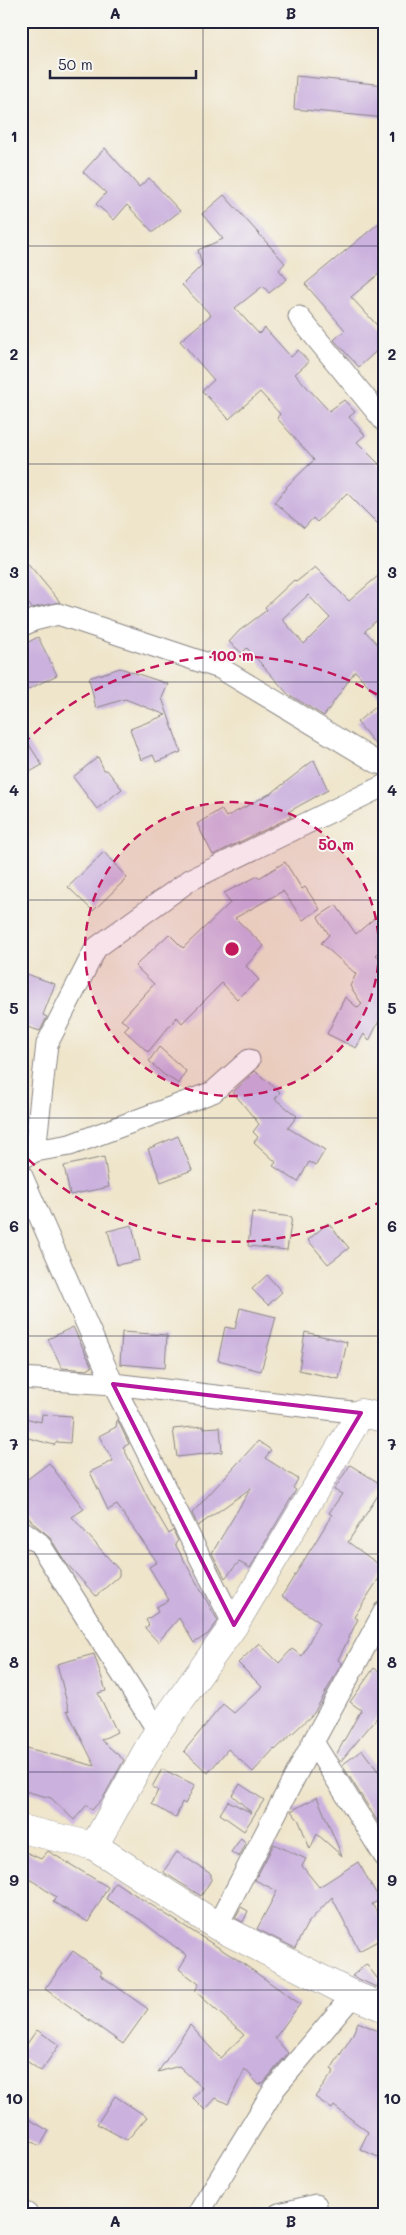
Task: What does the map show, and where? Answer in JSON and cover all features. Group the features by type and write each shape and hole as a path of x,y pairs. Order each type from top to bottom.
{"street":[{"path":"299,318 385,422"},
{"path":"21,626 34,620 58,614 220,668 378,763 385,764"},
{"path":"250,1060 213,1092 70,1145 28,1155 47,1044 96,948 190,880 385,785"},
{"path":"21,1174 113,1384 234,1625"},
{"path":"21,1378 113,1384 373,1416 234,1625 158,1731 94,1846"},
{"path":"21,1530 39,1543 158,1731"},
{"path":"217,1926 312,1742 385,1610"},
{"path":"312,1742 385,1857"},
{"path":"21,1829 94,1846 217,1926 353,1995 385,2008"},
{"path":"198,2214 275,2088 353,1995"},
{"path":"279,2214 316,2205"},
{"path":"21,2211 27,2214"}],"highlighted area":[{"path":"113,1384 361,1413 234,1625"}],"building":[{"path":"296,76 385,85 385,118 294,109"},
{"path":"105,148 139,187 149,178 180,211 153,232 127,205 114,220 96,204 106,193 83,172"},
{"path":"224,195 285,263 279,270 287,279 269,293 263,286 235,308 259,334 265,328 291,357 298,350 309,362 295,374 329,411 344,400 355,412 349,417 365,435 357,442 385,470 385,531 347,493 317,522 313,518 304,528 274,502 286,487 314,460 277,418 280,414 260,392 229,419 202,391 214,380 180,341 211,315 182,285 202,265 198,250 223,239 202,214"},
{"path":"385,218 385,269 351,297 385,334 385,343 359,367 334,340 345,330 305,284"},
{"path":"21,555 60,602 32,608 21,594"},
{"path":"315,567 349,601 385,570 385,613 365,631 385,652 385,738 376,745 357,722 383,701 355,671 324,716 288,694 247,648 242,653 229,642 239,631 267,610 265,607 294,580 296,582","holes":["308,595 330,618 304,644 282,619"]},
{"path":"38,637 57,675 21,693 21,646"},
{"path":"120,668 168,684 162,698 181,752 156,762 153,755 141,760 130,729 166,715 125,699 96,708 89,678"},
{"path":"21,732 42,765 21,777"},
{"path":"98,757 104,770 107,770 122,789 97,809 73,777"},
{"path":"314,760 328,790 288,812 291,817 213,855 197,824 221,809 226,817 273,792"},
{"path":"104,852 127,878 93,911 68,887"},
{"path":"285,862 302,889 305,887 320,909 303,920 283,891 235,918 264,946 246,966 259,980 237,999 222,983 182,1023 177,1017 148,1052 124,1030 129,1025 121,1020 154,984 135,966 169,934 183,948 230,903 224,893 258,876 259,878"},
{"path":"336,905 356,934 385,909 385,947 376,955 385,963 385,1009 369,1041 364,1034 356,1048 327,1034 345,997 358,1008 362,1004 350,986 356,974 321,943 329,935 318,917"},
{"path":"21,972 55,984 43,1015 47,1017 40,1031 21,1025"},
{"path":"159,1047 186,1071 179,1084 163,1074 149,1061"},
{"path":"255,1071 280,1092 275,1099 297,1116 288,1128 325,1150 316,1165 309,1162 298,1182 273,1166 276,1162 254,1142 258,1137 253,1132 259,1124 233,1092"},
{"path":"178,1136 192,1170 161,1182 148,1149"},
{"path":"104,1157 109,1187 70,1195 64,1166"},
{"path":"252,1212 292,1217 287,1250 248,1246"},
{"path":"328,1223 349,1248 328,1264 308,1240"},
{"path":"132,1225 140,1260 117,1265 108,1231"},
{"path":"267,1275 282,1292 268,1305 252,1289"},
{"path":"240,1308 276,1317 261,1371 218,1360 225,1327 235,1329"},
{"path":"73,1327 92,1367 87,1370 62,1368 48,1339"},
{"path":"122,1332 167,1335 165,1368 120,1364"},
{"path":"305,1332 347,1342 339,1379 299,1370"},
{"path":"42,1414 72,1416 70,1443 57,1442 54,1445 21,1436 21,1417 41,1422"},
{"path":"117,1419 129,1444 123,1447 148,1498 169,1534 173,1530 178,1541 175,1544 218,1621 208,1634 194,1643 179,1618 158,1642 145,1628 149,1625 146,1620 158,1612 156,1607 169,1600 149,1567 157,1562 117,1505 108,1510 90,1472 113,1461 99,1436 116,1427"},
{"path":"203,1426 203,1428 220,1427 222,1452 177,1457 173,1429"},
{"path":"258,1441 271,1450 265,1458 298,1479 293,1488 296,1490 250,1568 239,1562 225,1578 212,1553 251,1488 198,1526 192,1513"},
{"path":"49,1463 84,1509 72,1517 119,1570 119,1576 96,1596 66,1563 49,1536 33,1523 21,1508 21,1484"},
{"path":"350,1465 384,1486 348,1542 385,1569 354,1617 358,1619 338,1660 342,1663 314,1713 274,1749 253,1772 228,1749 208,1773 184,1751 223,1704 234,1713 262,1687 238,1663 259,1643 279,1663 292,1649 302,1656 319,1622 282,1596 332,1515 329,1513 342,1494 334,1490"},
{"path":"94,1654 106,1691 98,1693 117,1732 101,1740 124,1760 103,1798 92,1810 87,1805 74,1820 51,1798 21,1790 21,1768 27,1748 95,1766 67,1710 69,1711 57,1664"},
{"path":"374,1668 385,1675 385,1708 340,1762 336,1755 361,1710 350,1702"},
{"path":"362,1750 385,1780 385,1833 342,1765"},
{"path":"162,1769 195,1785 185,1804 182,1802 176,1818 152,1804 158,1790 152,1787"},
{"path":"240,1784 264,1800 244,1831 220,1814 228,1801 252,1813 232,1795"},
{"path":"317,1797 342,1856 317,1834 310,1849 299,1821 291,1811"},
{"path":"241,1838 246,1843 239,1857 231,1852"},
{"path":"274,1844 306,1859 302,1866 319,1887 358,1862 380,1900 372,1904 385,1926 385,1937 359,1951 332,1897 307,1924 295,1948 257,1929 277,1891 255,1880"},
{"path":"21,1850 41,1859 48,1851 108,1887 88,1922 53,1902 56,1897 21,1873"},
{"path":"177,1852 211,1874 211,1880 201,1896 163,1872"},
{"path":"115,1882 238,1960 300,2004 275,2038 288,2053 264,2082 259,2085 245,2069 228,2104 216,2098 205,2110 193,2098 202,2088 179,2066 158,2072 190,2025 220,2058 244,2035 195,1991 199,1984 179,1969 187,1956 139,1919 106,1899"},
{"path":"241,1907 248,1911 243,1922 235,1918"},
{"path":"73,1951 102,1972 100,1975 148,2009 123,2044 45,1989"},
{"path":"366,1964 381,1983 376,1987 352,1976"},
{"path":"358,2022 385,2034 385,2160 360,2149 368,2132 334,2106 332,2109 315,2097 334,2071 331,2069 352,2036"},
{"path":"37,2030 59,2045 41,2071 21,2057 21,2052"},
{"path":"115,2096 147,2117 127,2140 97,2124"},
{"path":"27,2118 49,2131 40,2146 21,2135 21,2127"}]}
